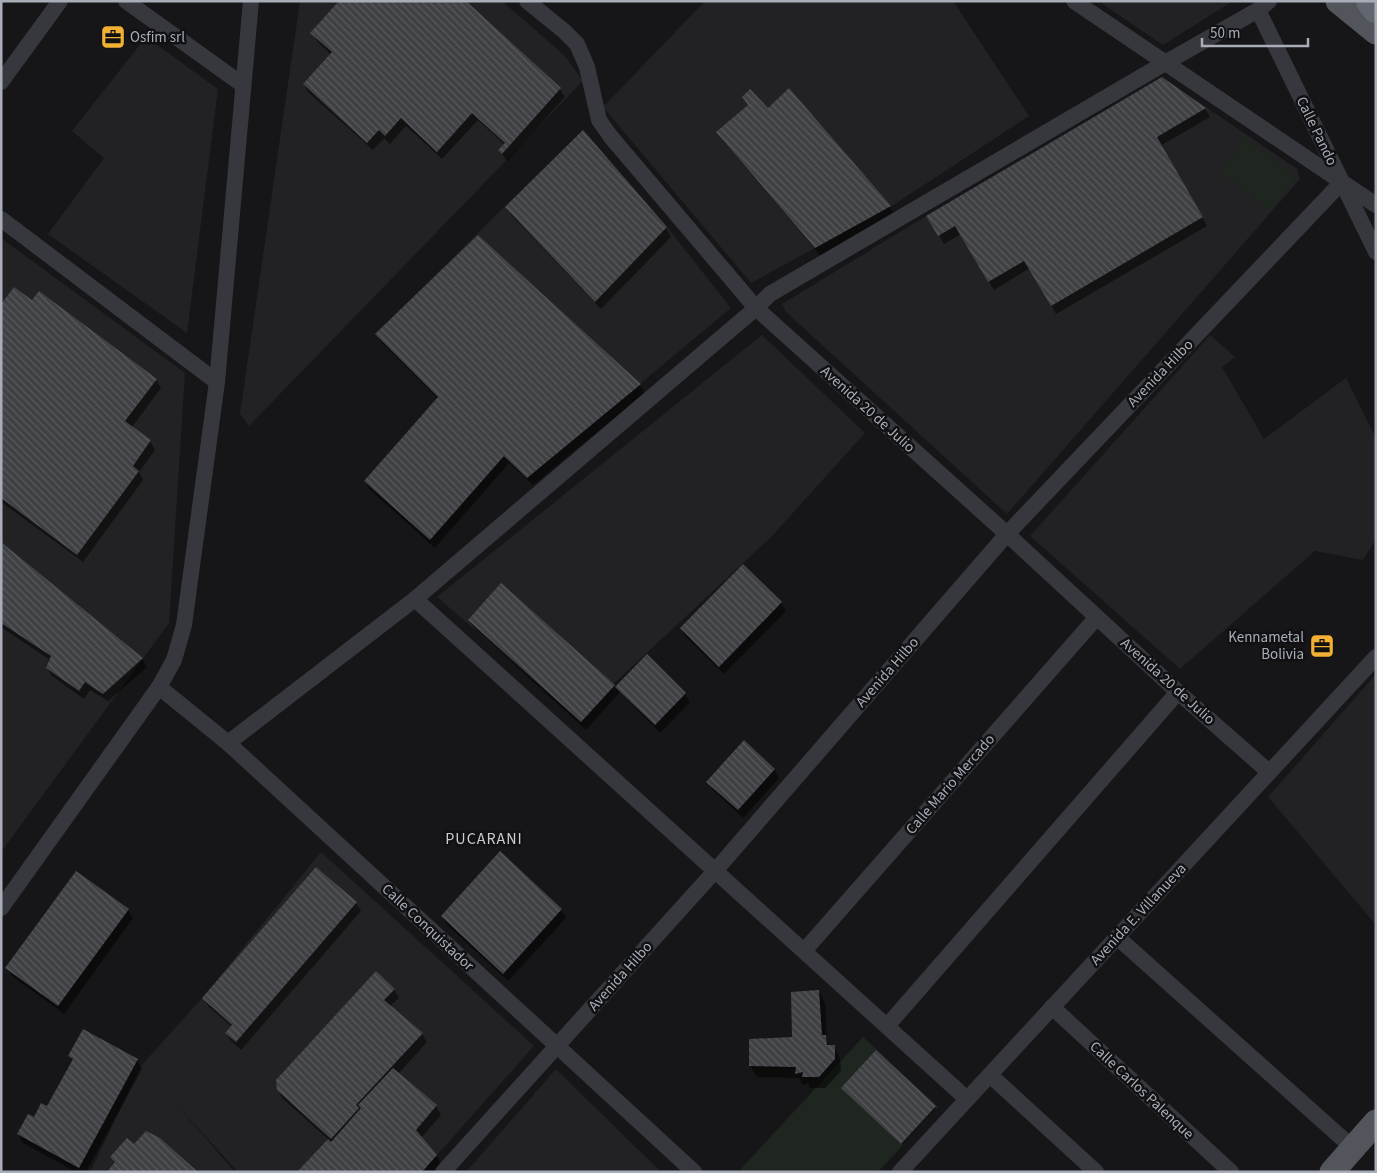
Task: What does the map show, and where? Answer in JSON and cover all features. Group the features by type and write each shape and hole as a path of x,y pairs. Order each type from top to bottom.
{"highway":[{"path":"1370,1 1376,9"}],"main road":[{"path":"1338,1 1376,32"},
{"path":"1332,1172 1376,1122"}],"street":[{"path":"1,82 60,1"},
{"path":"126,1 243,85"},
{"path":"1,908 159,687 174,660 184,624 217,382 251,1"},
{"name":"Avenida 20 de Julio","path":"527,1 564,31 576,44 587,67 599,120 610,137 756,308 1007,534 1178,692 1269,772"},
{"path":"1074,1 1376,205"},
{"path":"228,743 415,599 770,294 1263,6"},
{"name":"Calle Pando","path":"1263,6 1342,182 1376,252"},
{"name":"Avenida Hilbo","path":"443,1172 715,871 1007,534 1342,182"},
{"path":"1,219 217,382"},
{"path":"415,599 967,1099"},
{"name":"Calle Mario Mercado","path":"804,951 1097,617"},
{"name":"Avenida E. Villanueva","path":"900,1172 1376,657"},
{"name":"Calle Conquistador","path":"159,687 228,743 694,1172"},
{"path":"887,1026 1178,692"},
{"path":"1117,937 1353,1148"},
{"name":"Calle Carlos Palenque","path":"1052,1007 1231,1172"},
{"path":"990,1075 1096,1172"}],"shaded area":[{"path":"300,1 502,1 564,55 583,81 249,426 240,414"},
{"path":"705,1 953,1 1029,116 895,204 751,283 603,107"},
{"path":"1098,1 1233,1 1163,45"},
{"path":"146,37 218,89 187,333 48,234 104,158 72,131"},
{"path":"1162,77 1297,169 1300,179 1007,514 786,312 782,304 926,216"},
{"path":"583,130 667,227 731,308 527,478 438,397 375,334"},
{"path":"1245,138 1296,177 1271,211 1220,172"},
{"path":"1,238 185,373 169,623 1,852"},
{"path":"762,335 865,433 773,535 577,718 437,597"},
{"path":"1210,335 1235,357 1222,367 1264,439 1346,378 1376,438 1376,539 1363,560 1315,551 1180,669 1030,536"},
{"path":"1376,674 1376,925 1268,797"},
{"path":"321,852 534,1046 422,1172 238,1172 176,1104 235,1172 90,1172 141,1066 202,998"},
{"path":"863,1037 938,1107 878,1172 738,1172"},
{"path":"556,1069 661,1172 466,1172"}],"building":[{"path":"339,1 466,1 561,88 502,154 498,150 505,143 472,113 437,152 401,118 385,136 379,130 367,143 303,84 332,52 310,33"},
{"path":"1162,77 1206,108 1157,137 1203,217 1051,306 1024,261 988,282 955,226 938,236 926,216"},
{"path":"789,88 891,206 815,248 716,132 748,105 742,97 750,89 768,108"},
{"path":"583,130 667,227 595,302 505,207"},
{"path":"478,235 641,384 527,478 504,456 430,540 364,481 438,397 375,334"},
{"path":"14,287 32,300 39,291 157,379 125,421 151,440 133,466 139,471 77,555 1,498 1,304"},
{"path":"1,542 143,658 103,694 85,682 79,691 46,668 51,656 1,623"},
{"path":"743,564 782,602 719,667 680,628"},
{"path":"501,583 615,685 581,722 468,620"},
{"path":"647,654 686,693 655,725 615,687"},
{"path":"744,740 775,769 738,810 706,782"},
{"path":"500,851 562,909 503,974 441,916"},
{"path":"316,867 357,902 236,1042 225,1033 232,1025 202,998"},
{"path":"76,871 129,909 58,1006 5,968"},
{"path":"376,971 395,989 384,1000 423,1033 356,1105 359,1108 331,1139 277,1090 276,1080"},
{"path":"819,990 822,1035 826,1035 827,1045 835,1045 835,1059 819,1077 802,1077 803,1072 795,1074 796,1067 749,1066 749,1039 792,1037 791,992"},
{"path":"83,1029 138,1059 79,1168 17,1134 28,1114 34,1117 41,1103 47,1106 73,1059 68,1056"},
{"path":"876,1050 936,1106 901,1144 841,1088"},
{"path":"393,1068 437,1105 416,1130 437,1155 422,1172 297,1172 328,1139 331,1142 361,1108 358,1105"},
{"path":"146,1131 160,1138 198,1172 107,1172 115,1162 110,1157 127,1138 134,1144"}],"place":[{"name":"Osfim srl","path":"113,37"},
{"name":"Kennametal Bolivia","path":"1322,646"}],"district":[{"name":"PUCARANI","path":"484,838"}]}
